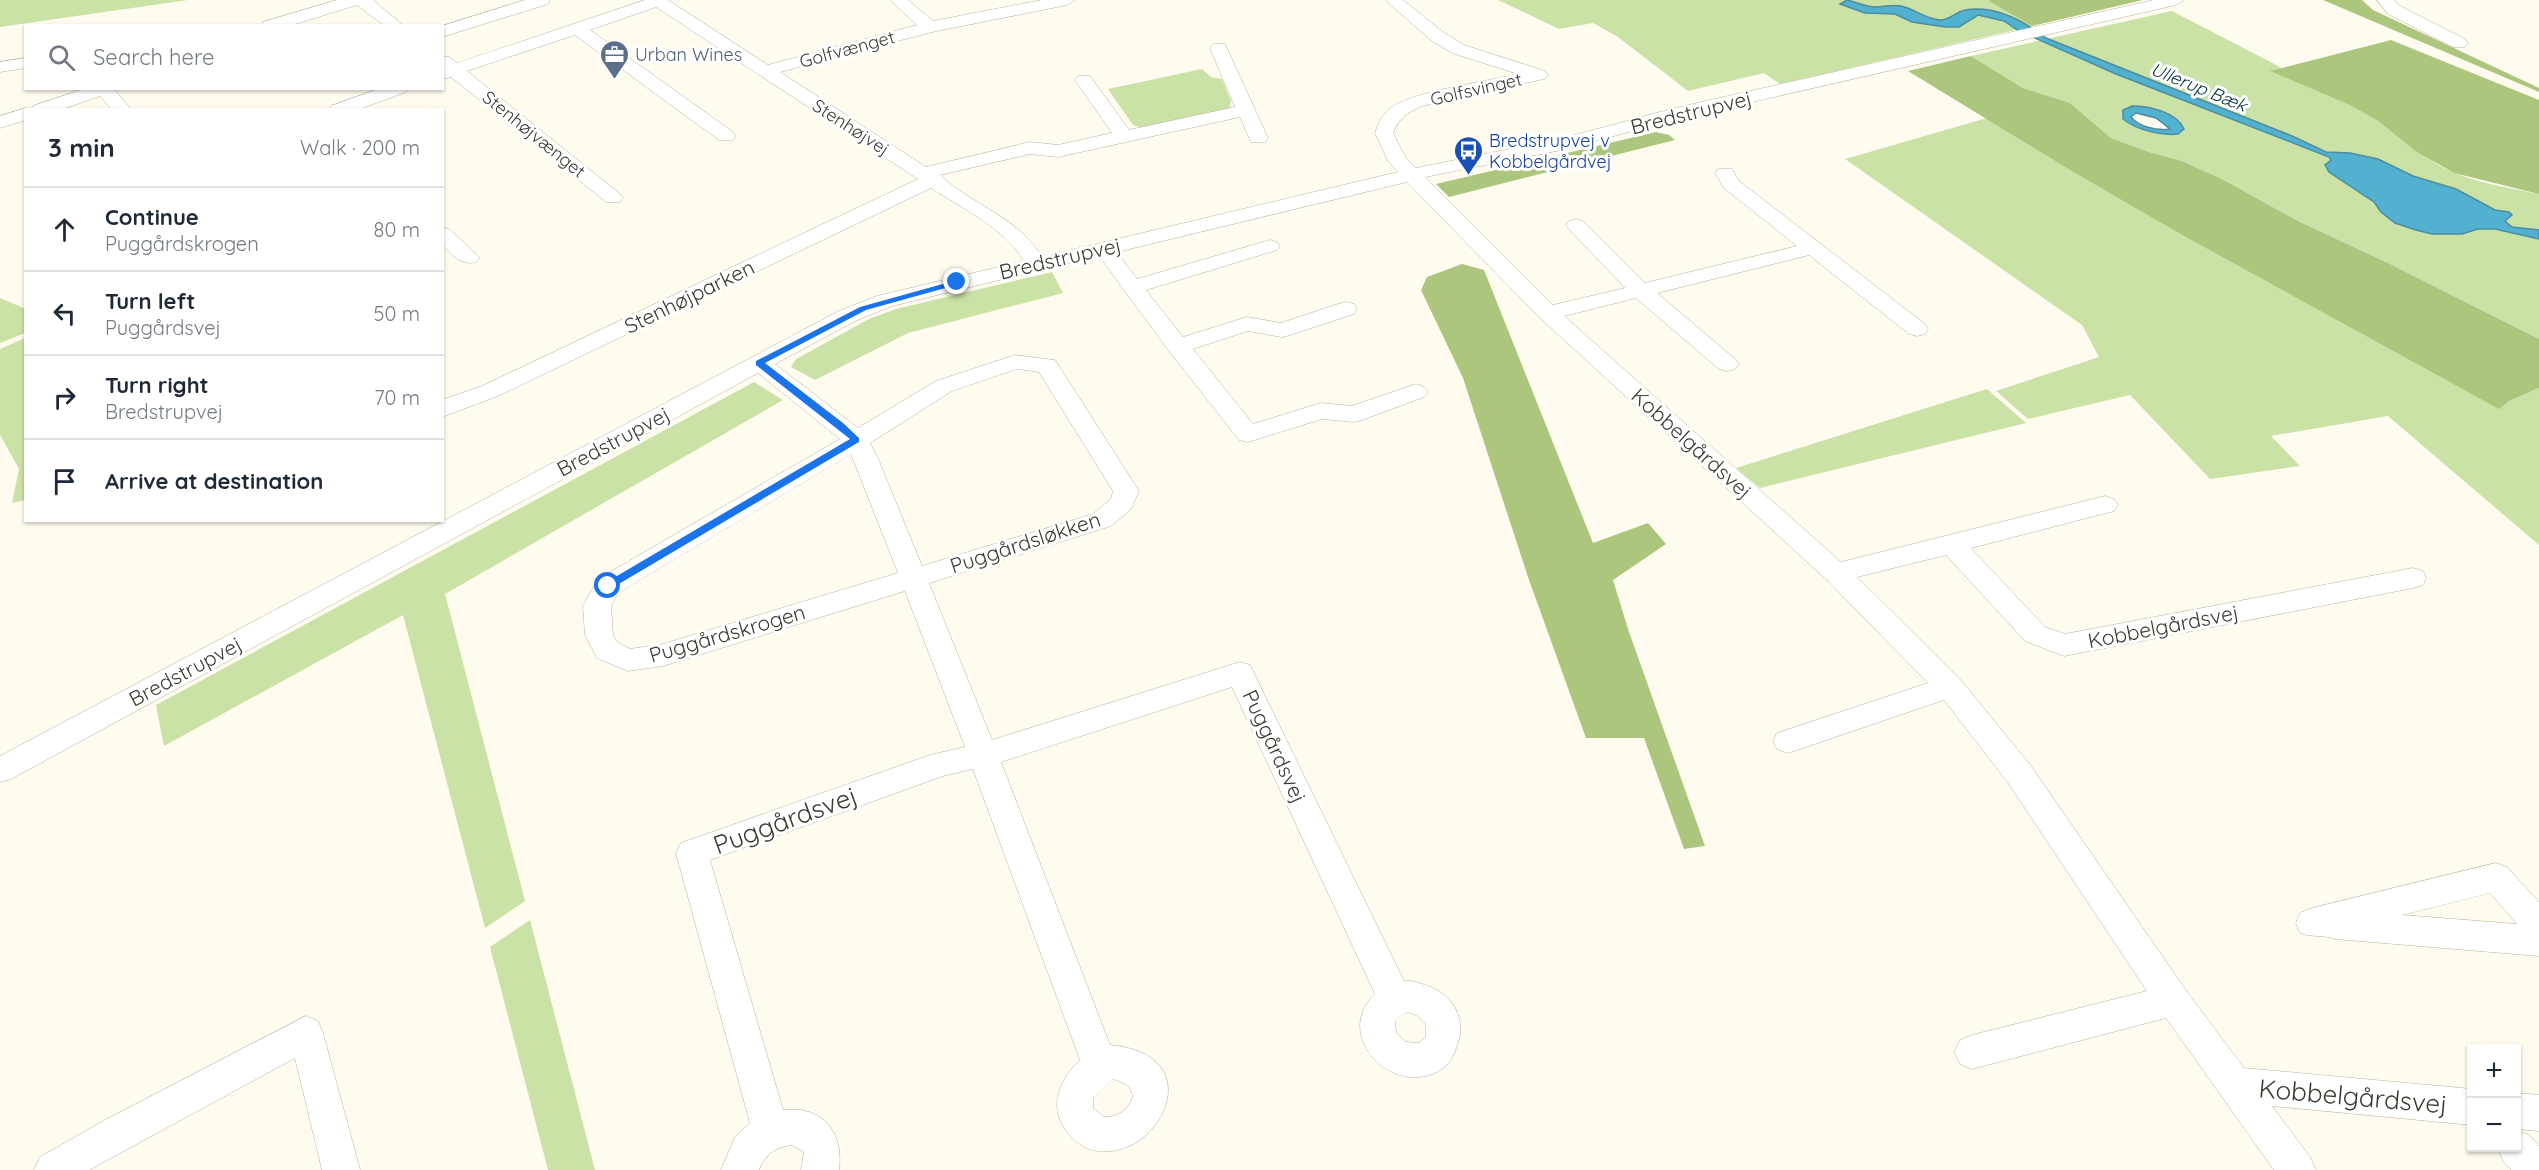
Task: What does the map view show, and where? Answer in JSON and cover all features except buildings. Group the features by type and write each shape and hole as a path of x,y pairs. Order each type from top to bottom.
{"street":[{"path":"276,24 355,0"},
{"path":"362,0 393,24"},
{"path":"444,31 543,0"},
{"name":"Golfvænget","path":"898,0 930,27"},
{"name":"Golfsvinget","path":"1393,0 1437,36 1458,49 1539,75 1416,102 1399,110 1388,119 1384,133 1398,161 1411,175"},
{"name":"Bredstrupvej","path":"0,770 847,316 874,304 1411,175 1560,144 1675,114 2176,0"},
{"path":"2385,0 2394,10 2459,43"},
{"name":"Stenhøjvænget","path":"447,68 658,1"},
{"name":"Stenhøjvej","path":"658,1 928,176 1013,235 1024,244 1035,264"},
{"name":"Golfvænget","path":"764,71 930,27 1060,1"},
{"path":"577,28 726,136"},
{"path":"1219,48 1258,138"},
{"path":"0,67 24,63"},
{"name":"Stenhøjvænget","path":"447,68 613,198"},
{"path":"1084,80 1124,136"},
{"path":"46,108 101,90"},
{"path":"105,90 121,108"},
{"path":"344,108 394,90"},
{"name":"Stenhøjparken","path":"444,408 490,391 928,176 1030,148 1058,151 1246,110"},
{"path":"0,122 24,115"},
{"path":"1725,172 1731,184 1917,329"},
{"name":"Kobbelgårdsvej","path":"1411,175 1548,314 1836,573 1950,687 2020,775 2173,1000 2297,1170"},
{"path":"1576,225 1641,291 1727,364"},
{"path":"444,235 469,258"},
{"path":"1132,287 1270,246"},
{"path":"1104,248 1177,346 1248,434 1321,411 1354,414 1416,392"},
{"path":"1548,314 1814,248"},
{"path":"1177,346 1247,324 1282,330 1346,309"},
{"name":"Puggårdsløkken","path":"856,440 944,386 966,377 1015,362 1047,365 1126,492 1122,503 1102,520 913,578"},
{"path":"759,363 840,425 856,440 867,461 1101,1066"},
{"name":"Puggårdskrogen","path":"856,440 608,586 597,606 599,635 607,650 628,660 663,655 913,578"},
{"path":"1836,573 2105,505"},
{"name":"Kobbelgårdsvej","path":"1952,544 2035,634 2064,645 2413,578"},
{"name":"Puggårdsvej","path":"771,1131 692,853 941,764 982,755 1240,673 1395,999"},
{"path":"1788,741 1950,687"},
{"path":"2539,925 2496,877 2312,923 2539,941"},
{"path":"1972,1052 2173,1000"},
{"path":"53,1170 306,1033 341,1170"},
{"name":"Kobbelgårdsvej","path":"2235,1085 2467,1107"},
{"path":"2521,1111 2539,1113"},
{"path":"740,1170 749,1149 759,1138 771,1131 791,1126 810,1131 818,1140 822,1152 820,1170"},
{"path":"2519,1152 2535,1170"}],"green space":[{"path":"0,0 188,0 0,27"},
{"path":"1498,0 1991,0 2032,26 1780,84 1764,73 1688,91 1618,37 1593,23 1559,29"},
{"path":"2143,0 2032,26 1989,1"},
{"path":"2323,0 2362,0 2373,10 2539,88 2539,92"},
{"path":"2172,11 2282,68 2272,71 2325,93 2376,119 2430,160 2450,171 2482,182 2539,194 2539,339 2388,263 2298,221 2224,180 2182,161 2111,138 2070,103 2023,88 1971,56","holes":["2141,106 2182,132 2168,134 2152,132 2124,120 2127,107","2330,157 2375,162 2413,180 2435,186 2518,230 2478,229 2462,234 2432,234 2396,223 2381,212 2374,202 2329,172 2325,165 2331,160"]},
{"path":"2391,40 2539,100 2539,194 2454,173 2417,152 2377,120 2350,105 2270,71"},
{"path":"1971,56 2023,88 2070,103 2111,138 2182,161 2224,180 2298,221 2388,263 2539,339 2539,388 2509,401 2499,409 2175,231 1908,71"},
{"path":"1202,69 1211,77 1222,79 1231,101 1229,109 1142,128 1133,125 1108,89"},
{"path":"1987,118 2080,176 2175,231 2509,401 2539,388 2539,545 2388,416 2271,436 2300,466 2210,479 2130,395 2028,419 1996,391 2099,357 2082,325 1845,159"},
{"path":"1656,132 1669,135 1675,140 1449,197 1436,184"},
{"path":"1462,264 1484,270 1593,543 1648,523 1666,544 1613,580 1628,629 1705,846 1684,849 1644,738 1586,738 1529,580 1463,378 1421,290 1427,277"},
{"path":"1052,272 1063,293 908,333 815,380 791,367 796,359 869,319 896,309"},
{"path":"0,298 24,308 24,333 0,343"},
{"path":"24,338 24,500 12,503 19,469 0,435 0,349"},
{"path":"754,382 783,400 445,594 525,901 485,928 403,615 164,746 156,705"},
{"path":"1987,389 2026,423 1760,488 1736,468"},
{"path":"530,920 595,1170 548,1170 490,947"}],"water":[{"path":"1847,0 1874,7 1901,6 1940,20 1965,10 1998,12 2018,20 2046,38 2292,136 2326,152 2350,153 2378,159 2413,176 2456,189 2495,210 2509,212 2512,215 2505,221 2512,227 2539,230 2539,239 2495,229 2478,229 2462,234 2432,234 2395,223 2381,212 2374,202 2329,172 2325,165 2331,160 2329,157 2116,74 2019,31 2004,21 1978,15 1959,27 1945,27 1912,22 1895,14 1865,13 1840,4"},
{"path":"2132,106 2162,111 2175,118 2184,129 2178,134 2171,134 2142,129 2123,119 2123,110","holes":["2136,113 2156,118 2170,129 2149,128 2131,117"]}],"place":[{"name":"Urban Wines","path":"614,80"},
{"name":"Bredstrupvej v Kobbelgårdvej","path":"1468,176"}],"route":[{"path":"608,586 856,440 840,425 759,363 863,309 957,282"}],"water label":[{"name":"Ullerup Bæk","path":"2199,87"}]}
